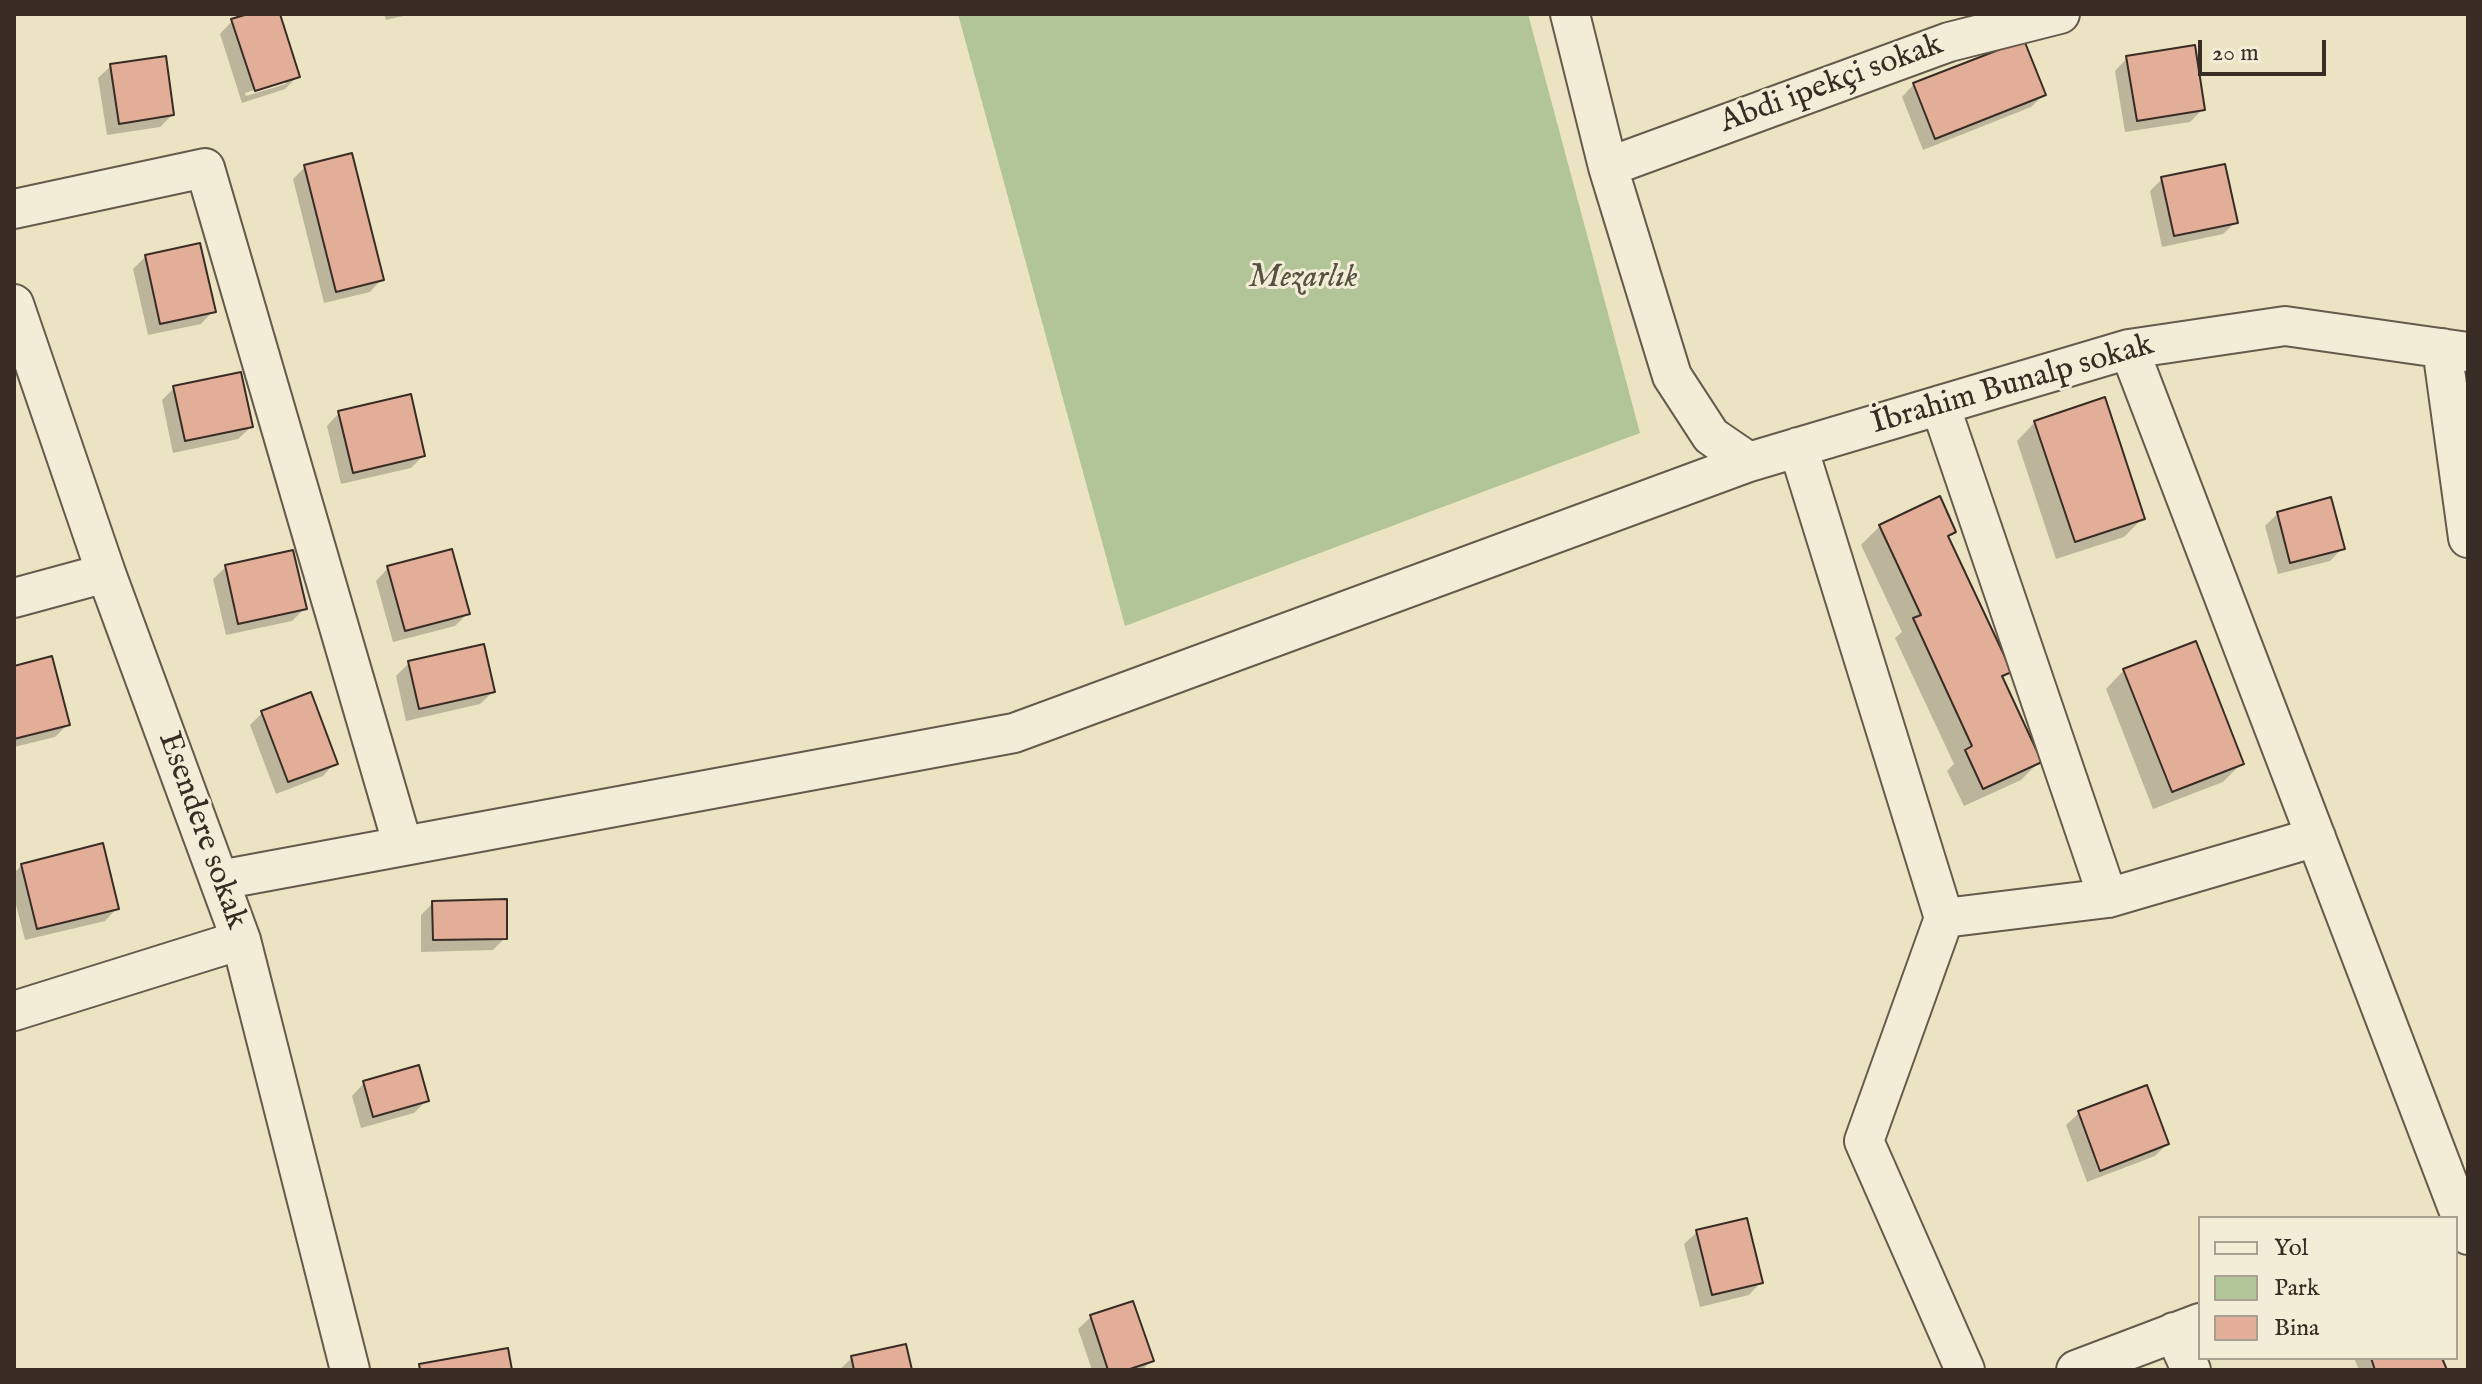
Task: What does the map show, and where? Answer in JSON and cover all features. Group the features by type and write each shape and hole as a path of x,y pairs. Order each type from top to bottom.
{"street":[{"path":"1570,14 1608,167 1672,376 1711,436 1749,462"},
{"name":"Abdi ipekçi sokak","path":"1608,167 1949,42 2060,14"},
{"path":"14,209 205,168 403,846"},
{"name":"Esendere sokak","path":"14,304 106,573 241,940 350,1370"},
{"name":"İbrahim Bunalp sokak","path":"220,880 1014,733 1749,462 2129,349 2285,326 2455,350"},
{"path":"2129,349 2464,1228"},
{"path":"2455,350 2468,538"},
{"path":"1940,405 2108,898"},
{"path":"1798,447 1944,918 1864,1141 1965,1370"},
{"path":"14,598 106,573"},
{"path":"1944,918 2108,898 2316,837"},
{"path":"14,1011 241,940"},
{"path":"2076,1370 2187,1328 2191,1370"}],"green space":[{"name":"Mezarlık","path":"958,14 1528,14 1640,433 1125,626"}],"building":[{"path":"248,14 280,14 300,77 255,91 231,19"},
{"path":"2024,40 2046,95 1935,139 1913,83"},
{"path":"2195,45 2205,110 2137,121 2126,56"},
{"path":"166,56 174,115 119,124 110,64"},
{"path":"352,153 384,280 336,292 304,165"},
{"path":"2225,164 2238,223 2174,236 2161,177"},
{"path":"200,243 216,312 160,324 145,255"},
{"path":"241,372 253,427 185,441 173,386"},
{"path":"411,394 425,456 353,473 338,411"},
{"path":"2105,397 2145,519 2075,542 2034,421"},
{"path":"1940,496 1956,532 1948,536 2012,672 2002,676 2042,762 1983,789 1965,750 1972,746 1913,618 1921,615 1879,525"},
{"path":"2331,497 2345,549 2290,563 2277,512"},
{"path":"452,549 470,614 405,631 387,566"},
{"path":"293,550 307,609 238,624 225,565"},
{"path":"2196,641 2244,764 2172,792 2123,669"},
{"path":"484,644 495,692 419,709 408,661"},
{"path":"52,656 70,725 14,739 14,666"},
{"path":"311,692 338,764 288,782 261,711"},
{"path":"103,843 119,909 37,929 21,864"},
{"path":"507,899 507,939 433,940 432,901"},
{"path":"419,1065 429,1101 373,1117 363,1081"},
{"path":"2147,1085 2169,1144 2100,1171 2078,1111"},
{"path":"1747,1218 1763,1283 1712,1295 1696,1230"},
{"path":"1133,1301 1154,1361 1127,1370 1108,1370 1090,1315"},
{"path":"906,1344 912,1370 854,1370 851,1356"},
{"path":"508,1348 512,1370 420,1370 419,1364"},
{"path":"2372,1360 2443,1360 2447,1370 2375,1370"}]}
